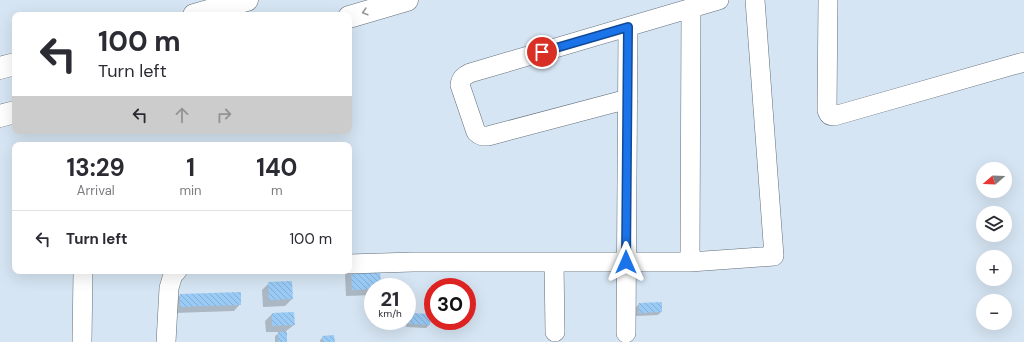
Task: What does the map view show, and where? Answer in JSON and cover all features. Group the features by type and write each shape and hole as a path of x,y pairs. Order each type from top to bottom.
{"highway":[{"path":"205,12 247,0"},
{"path":"352,16 408,0"},
{"path":"0,68 12,65"},
{"path":"0,116 12,113"}],"street":[{"path":"628,99 488,136 482,136 476,132 460,85 462,78 470,73 719,0"},
{"path":"352,264 413,262 690,262 774,256 755,0"},
{"path":"828,0 827,110 832,116 1024,62"},
{"path":"690,262 691,9"},
{"path":"626,333 628,27"},
{"path":"554,262 555,332"},
{"path":"82,342 83,274"},
{"path":"166,342 169,288 174,274"}],"building":[{"path":"380,266 381,278 364,278 364,289 352,290 352,267"},
{"path":"292,281 293,299 269,300 268,282"},
{"path":"241,292 241,305 180,307 180,294"},
{"path":"662,302 662,312 639,313 639,303"},
{"path":"294,312 295,325 272,326 272,313"},
{"path":"416,313 424,314 424,325 416,324"},
{"path":"278,332 287,332 287,342 278,342"},
{"path":"334,335 335,342 323,342 322,336"}],"route":[{"path":"542,52 628,27 626,262"}]}
